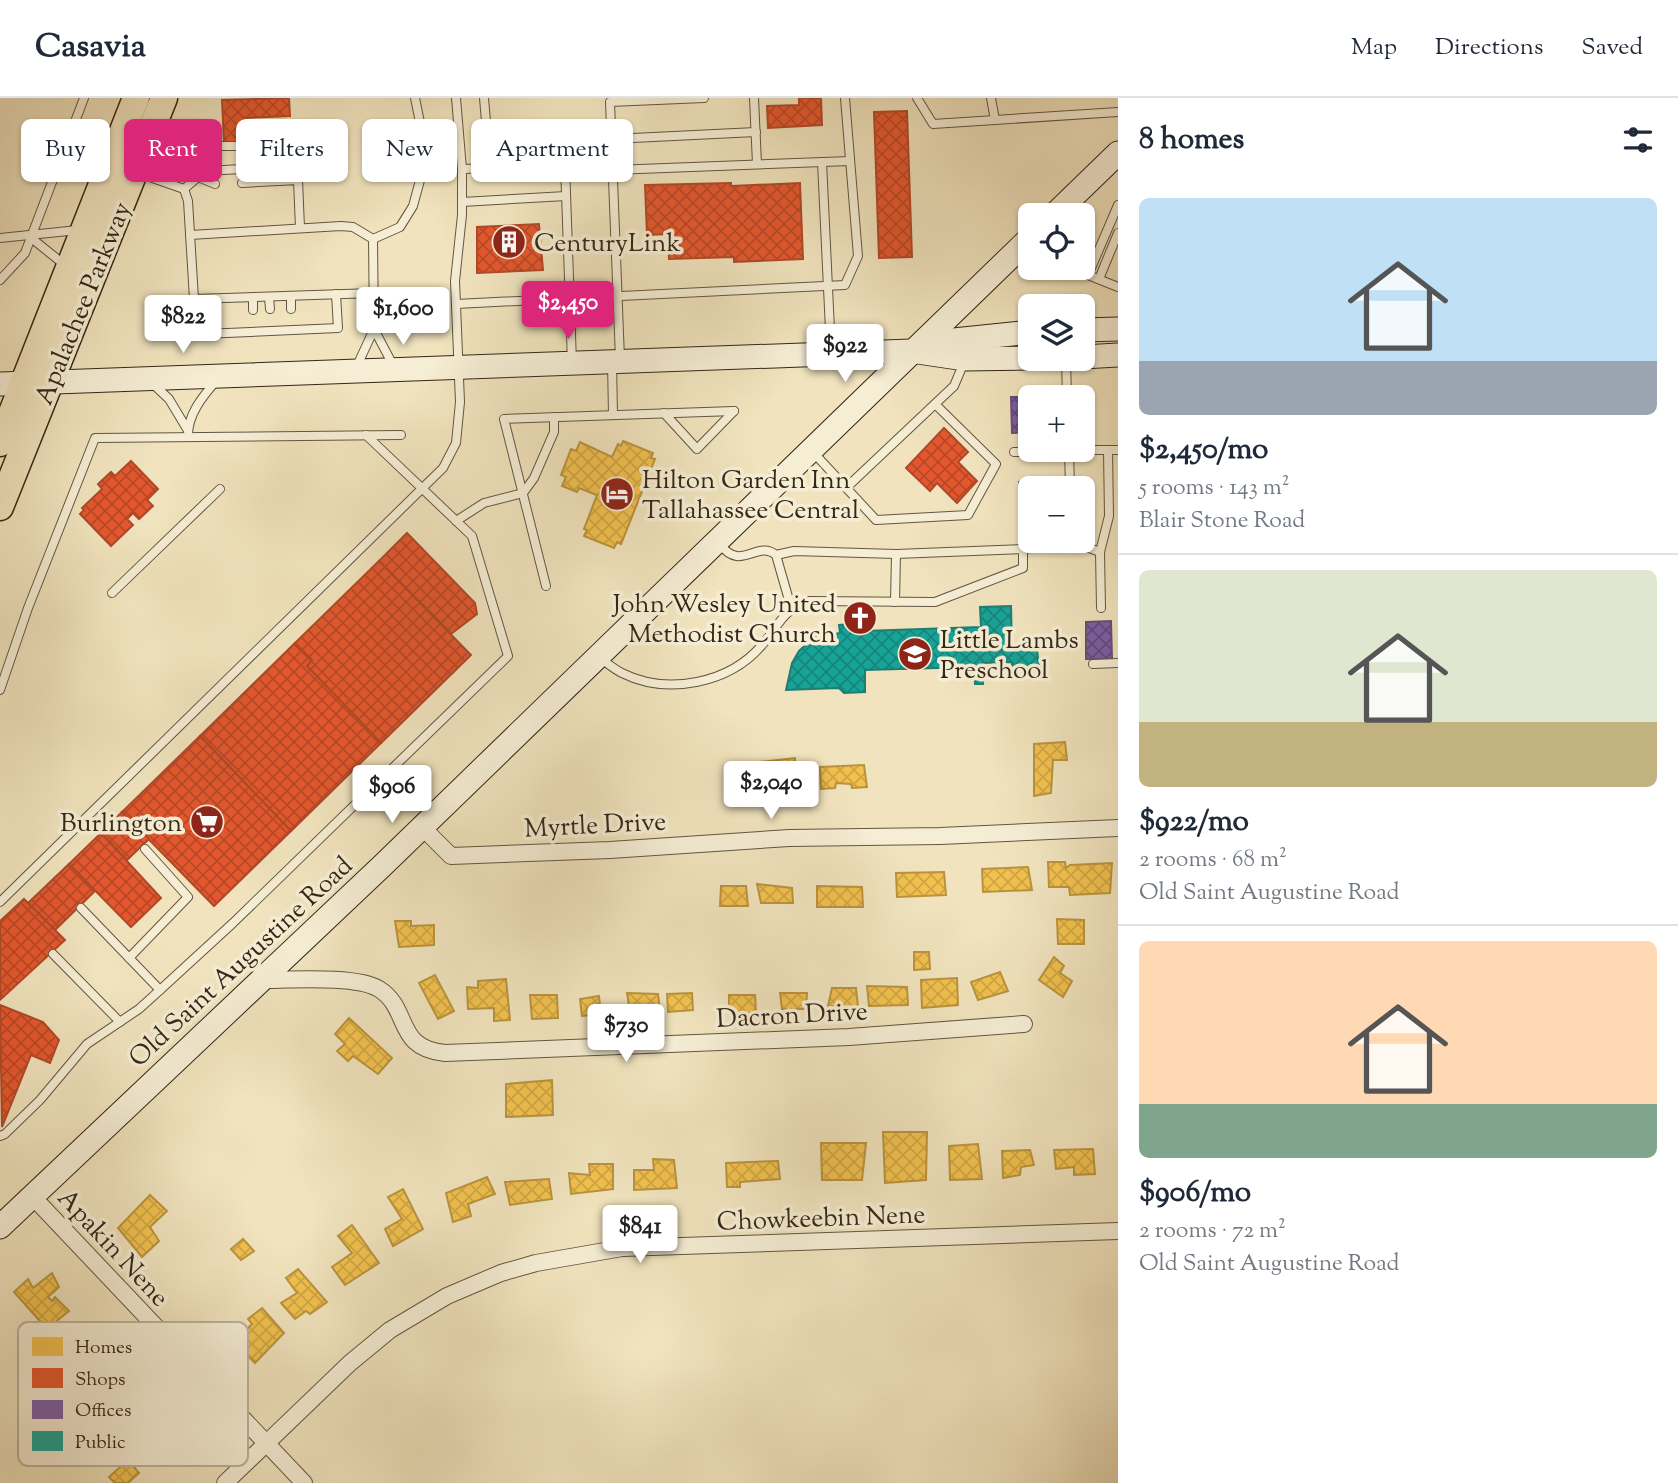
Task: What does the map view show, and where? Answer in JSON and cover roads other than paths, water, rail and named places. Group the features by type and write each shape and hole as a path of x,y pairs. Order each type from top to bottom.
{"main road":[{"name":"Apalachee Parkway","path":"0,443 136,98"},
{"name":"Apalachee Parkway","path":"156,119 164,98"},
{"name":"Apalachee Parkway","path":"0,507 25,383 130,182"}],"street":[{"path":"1066,203 1118,153"},
{"name":"Old Saint Augustine Road","path":"0,1227 422,827 1018,249"},
{"path":"1095,330 1118,329"},
{"path":"911,351 953,340 1018,333"},
{"path":"25,383 911,351 965,359 1018,358"},
{"path":"1095,356 1118,355"},
{"name":"Myrtle Drive","path":"422,827 451,856 610,850 789,838 940,836 1118,828"},
{"name":"Dacron Drive","path":"261,979 364,982 390,998 414,1042 433,1052 445,1053 849,1037 1024,1024"},
{"name":"Apakin Nene","path":"33,1197 151,1322"},
{"name":"Chowkeebin Nene","path":"248,1462 350,1363 390,1330 447,1296 501,1273 536,1263 622,1248 1118,1231"},
{"name":"Apakin Nene","path":"248,1425 304,1483"},
{"name":"Chowkeebin Nene","path":"225,1483 244,1466"}],"lane":[{"path":"0,280 25,253 84,98"},
{"path":"373,239 400,227 413,206 422,173 423,137 415,98"},
{"path":"0,902 443,468 456,443 459,423 455,281 462,169 456,98"},
{"path":"484,98 486,119"},
{"path":"611,119 610,102 704,98"},
{"path":"754,98 757,164"},
{"path":"456,304 845,285 858,256 845,98"},
{"path":"917,98 933,124 1118,112"},
{"path":"992,98 995,120"},
{"path":"633,138 756,132"},
{"path":"633,169 850,161"},
{"path":"821,162 831,354"},
{"path":"462,169 471,169"},
{"path":"164,182 184,189"},
{"path":"184,189 192,182"},
{"path":"210,182 215,184"},
{"path":"242,183 260,182"},
{"path":"298,182 300,228"},
{"path":"566,182 572,363"},
{"path":"612,415 618,297 613,182"},
{"path":"184,189 188,201 194,299 374,293"},
{"path":"462,202 566,196"},
{"path":"1118,205 1088,275 1118,287"},
{"path":"190,235 353,227 373,239"},
{"path":"0,238 84,230"},
{"path":"1099,279 1118,233"},
{"path":"30,237 69,268"},
{"path":"355,371 374,329 373,239"},
{"path":"202,299 204,334 234,329 291,326 338,328 337,294"},
{"path":"309,295 309,308"},
{"path":"290,296 290,309"},
{"path":"253,297 253,310"},
{"path":"270,297 270,309"},
{"path":"233,298 233,310"},
{"path":"374,329 395,370"},
{"path":"846,487 954,386 965,359"},
{"path":"187,433 199,401 220,376"},
{"path":"148,378 169,399 187,433"},
{"path":"810,449 876,520 968,515 996,464 935,404"},
{"path":"546,586 505,419 734,411 697,449 664,414"},
{"path":"456,521 484,503 523,493 534,478 554,432 554,417"},
{"path":"0,690 28,608 95,438 187,433 401,435"},
{"path":"0,1136 40,1100 87,1044 139,1009 233,923 508,656 472,536 366,436"},
{"path":"1095,450 1118,450"},
{"path":"1101,608 1100,552 1109,516 1108,450"},
{"path":"1014,452 1018,452"},
{"path":"112,593 220,489"},
{"path":"716,540 726,553 733,556 741,557 771,550 776,555 791,607"},
{"path":"776,555 794,551 896,554 1018,549"},
{"path":"1095,550 1100,552"},
{"path":"597,656 622,673 652,683 691,683 720,677 740,667 762,645 791,607 808,601 935,602 1023,568 1023,553"},
{"path":"895,602 896,554"},
{"path":"1093,664 1118,663"},
{"path":"129,958 188,897 145,849"},
{"path":"81,908 160,990"},
{"path":"53,954 120,1022"}],"place":[{"name":"CenturyLink","path":"509,242"},
{"name":"Hilton Garden Inn Tallahassee Central","path":"617,494"},
{"name":"John Wesley United Methodist Church","path":"860,618"},
{"name":"Little Lambs Preschool","path":"915,654"},
{"name":"Burlington","path":"207,822"}]}
